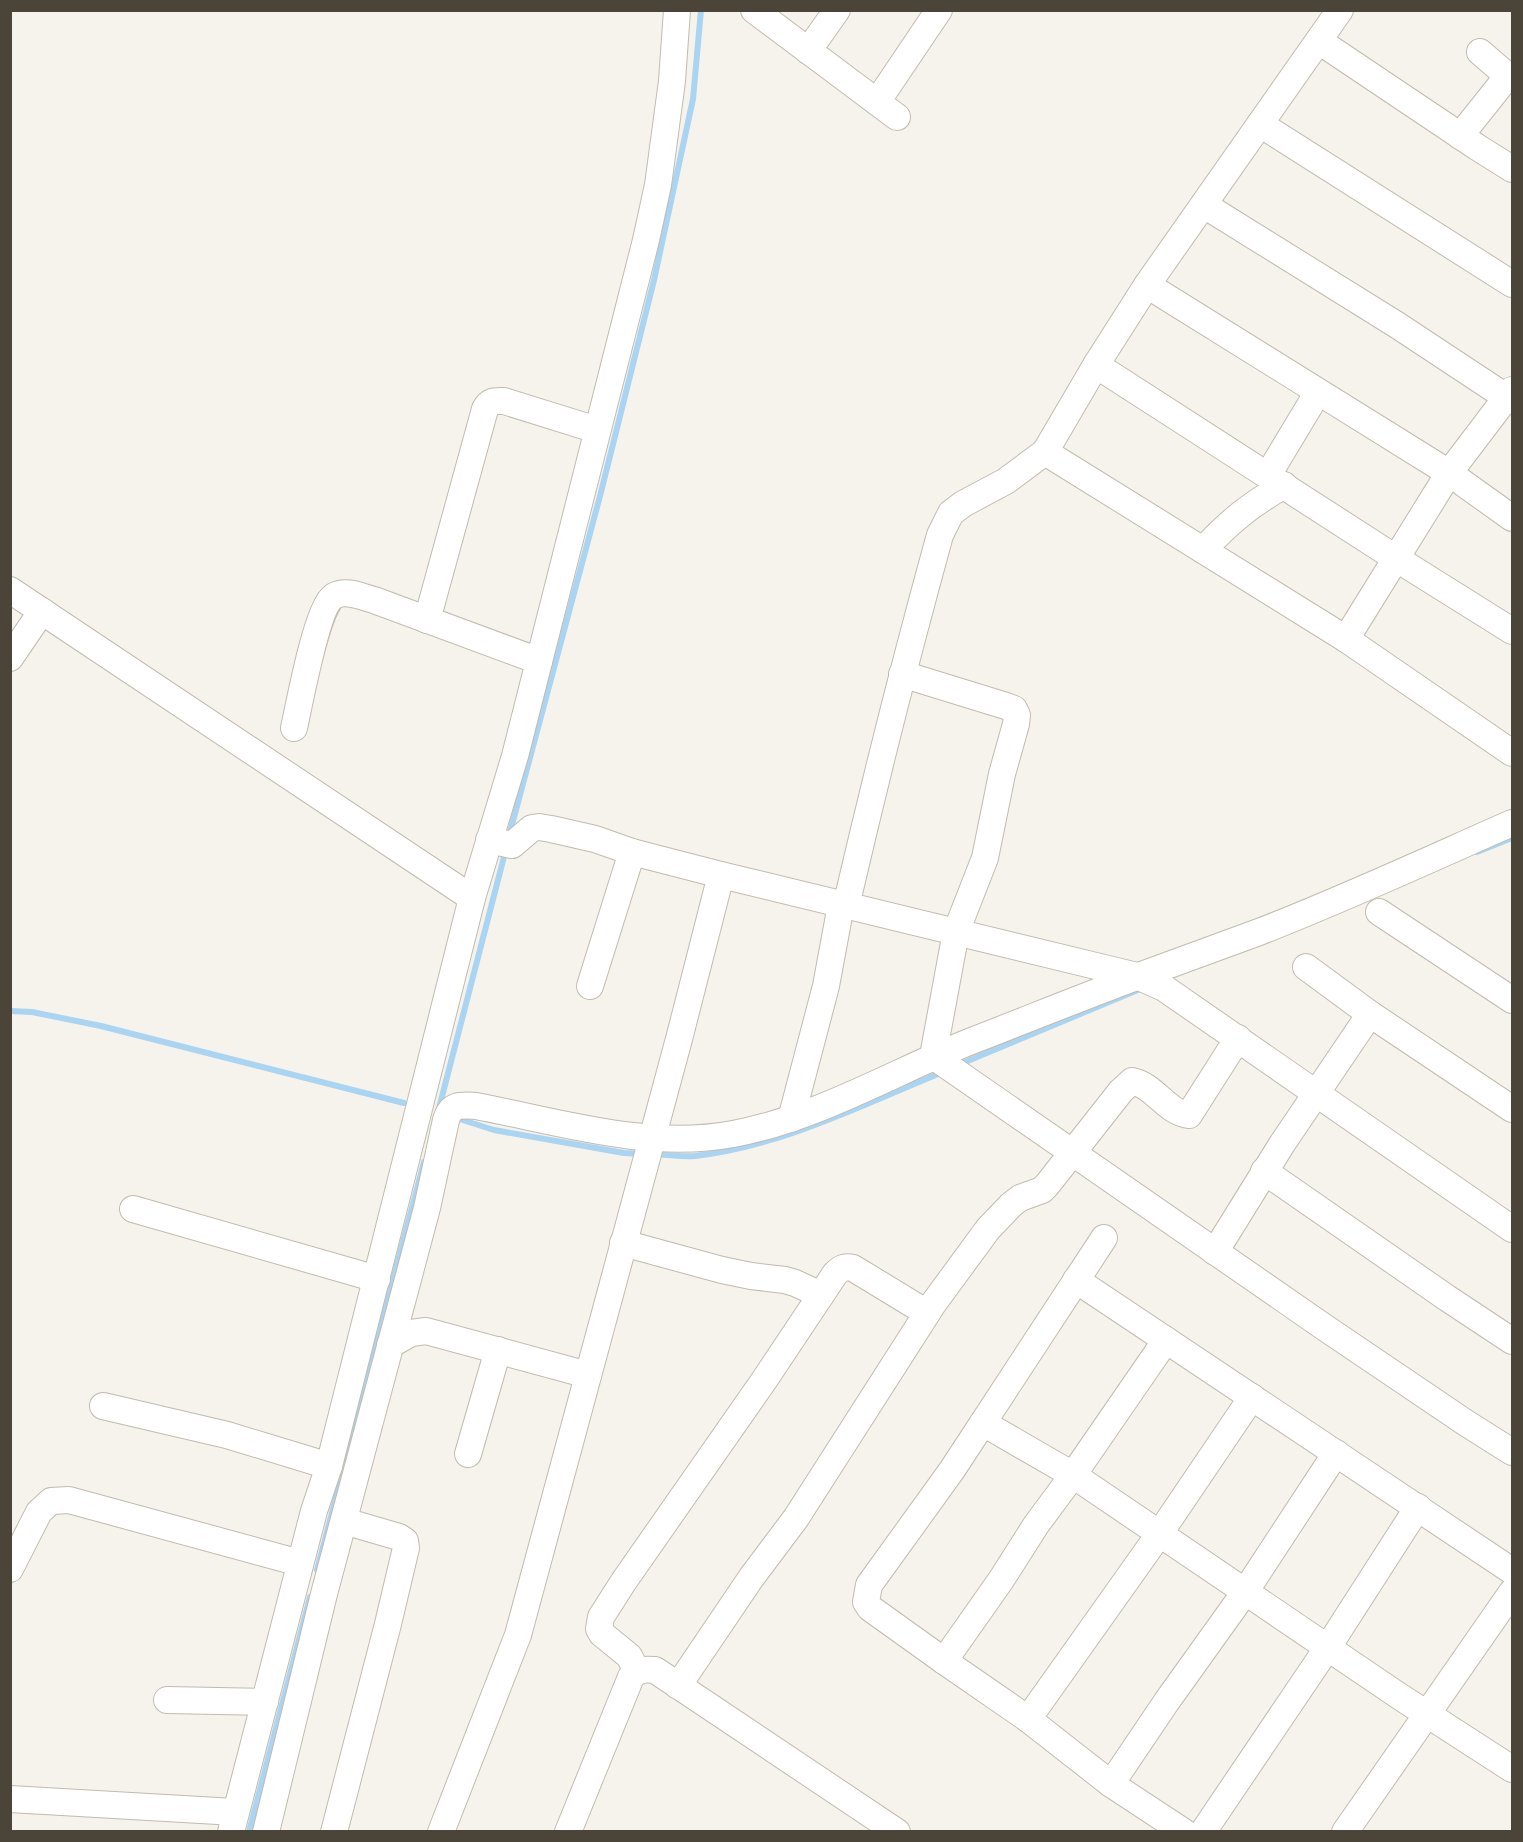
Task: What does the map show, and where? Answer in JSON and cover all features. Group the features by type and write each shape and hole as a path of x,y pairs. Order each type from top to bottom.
{"street":[{"path":"10,1799 233,1822 314,1511 329,1466 472,898 500,843 515,756 658,185 672,81 677,10"},
{"path":"754,10 897,117"},
{"path":"808,51 837,10"},
{"path":"877,102 939,10"},
{"path":"791,1119 826,986 875,778 945,521 963,504 1006,481 1045,452 1096,365 1147,285 1340,10"},
{"path":"1319,41 1512,169"},
{"path":"1460,136 1503,82 1502,71 1480,52"},
{"path":"1260,123 1512,284"},
{"path":"1204,205 1511,396 1449,473 1346,639"},
{"path":"1147,285 1449,473 1512,518"},
{"path":"1096,365 1396,559 1512,631"},
{"path":"1203,550 1236,517 1256,502 1276,480 1318,392"},
{"path":"427,620 488,403 504,401 597,430"},
{"path":"1045,452 1346,639 1512,753"},
{"path":"10,590 472,898"},
{"path":"294,729 304,677 327,603 333,596 342,593 352,593 539,661"},
{"path":"10,658 42,611"},
{"path":"902,674 1006,706 1014,710 1017,715 985,858 956,932 944,1064"},
{"path":"266,1832 289,1732 427,1208 450,1109 456,1106 476,1106 599,1132 647,1152 691,1138 733,1134 791,1119 944,1064 1150,982 1268,928 1512,823"},
{"path":"500,843 514,843 532,828 539,827 595,839 632,852 721,875 1150,982 1238,1038 1512,1229"},
{"path":"590,986 632,852"},
{"path":"441,1832 518,1635 721,875"},
{"path":"1378,912 1512,1000"},
{"path":"1306,967 1370,1014 1512,1109"},
{"path":"1215,1252 1264,1171 1370,1014"},
{"path":"678,1686 796,1518 927,1313 988,1229 1020,1198 1042,1190 1121,1090 1132,1082 1146,1087 1179,1113 1189,1115 1238,1038"},
{"path":"944,1064 1215,1252 1512,1452"},
{"path":"1264,1171 1512,1341"},
{"path":"133,1209 376,1279"},
{"path":"1104,1238 952,1470 869,1585 866,1602 870,1608 1028,1719 1111,1784 1184,1832"},
{"path":"623,1243 722,1270 785,1280 821,1295"},
{"path":"637,1671 629,1656 602,1634 599,1629 601,1617 835,1274 846,1266 853,1268 927,1313"},
{"path":"1077,1280 1512,1571"},
{"path":"390,1345 411,1333 426,1331 588,1375"},
{"path":"944,1661 1166,1340"},
{"path":"468,1454 498,1350"},
{"path":"1028,1719 1160,1533 1252,1397"},
{"path":"103,1406 227,1435 329,1466"},
{"path":"983,1423 1073,1475 1512,1769"},
{"path":"1111,1784 1245,1592 1336,1453"},
{"path":"10,1569 39,1512 51,1501 69,1500 300,1563"},
{"path":"1203,1832 1328,1647 1418,1508"},
{"path":"334,1832 406,1548 405,1541 399,1537 344,1521"},
{"path":"1345,1832 1512,1592"},
{"path":"568,1832 631,1677 637,1671 644,1669 655,1670 897,1832"},
{"path":"167,1700 265,1702"}],"waterway":[{"path":"509,836 600,496 654,280 693,99 701,10"},
{"path":"1477,852 1512,838"},
{"path":"438,1112 506,849"},
{"path":"958,1065 1145,987"},
{"path":"10,1011 32,1012 101,1026 404,1103"},
{"path":"653,1154 695,1156 759,1143 821,1123 943,1072"},
{"path":"453,1117 494,1130 624,1153 643,1154"},
{"path":"317,1570 424,1162"},
{"path":"249,1832 310,1597"}]}
